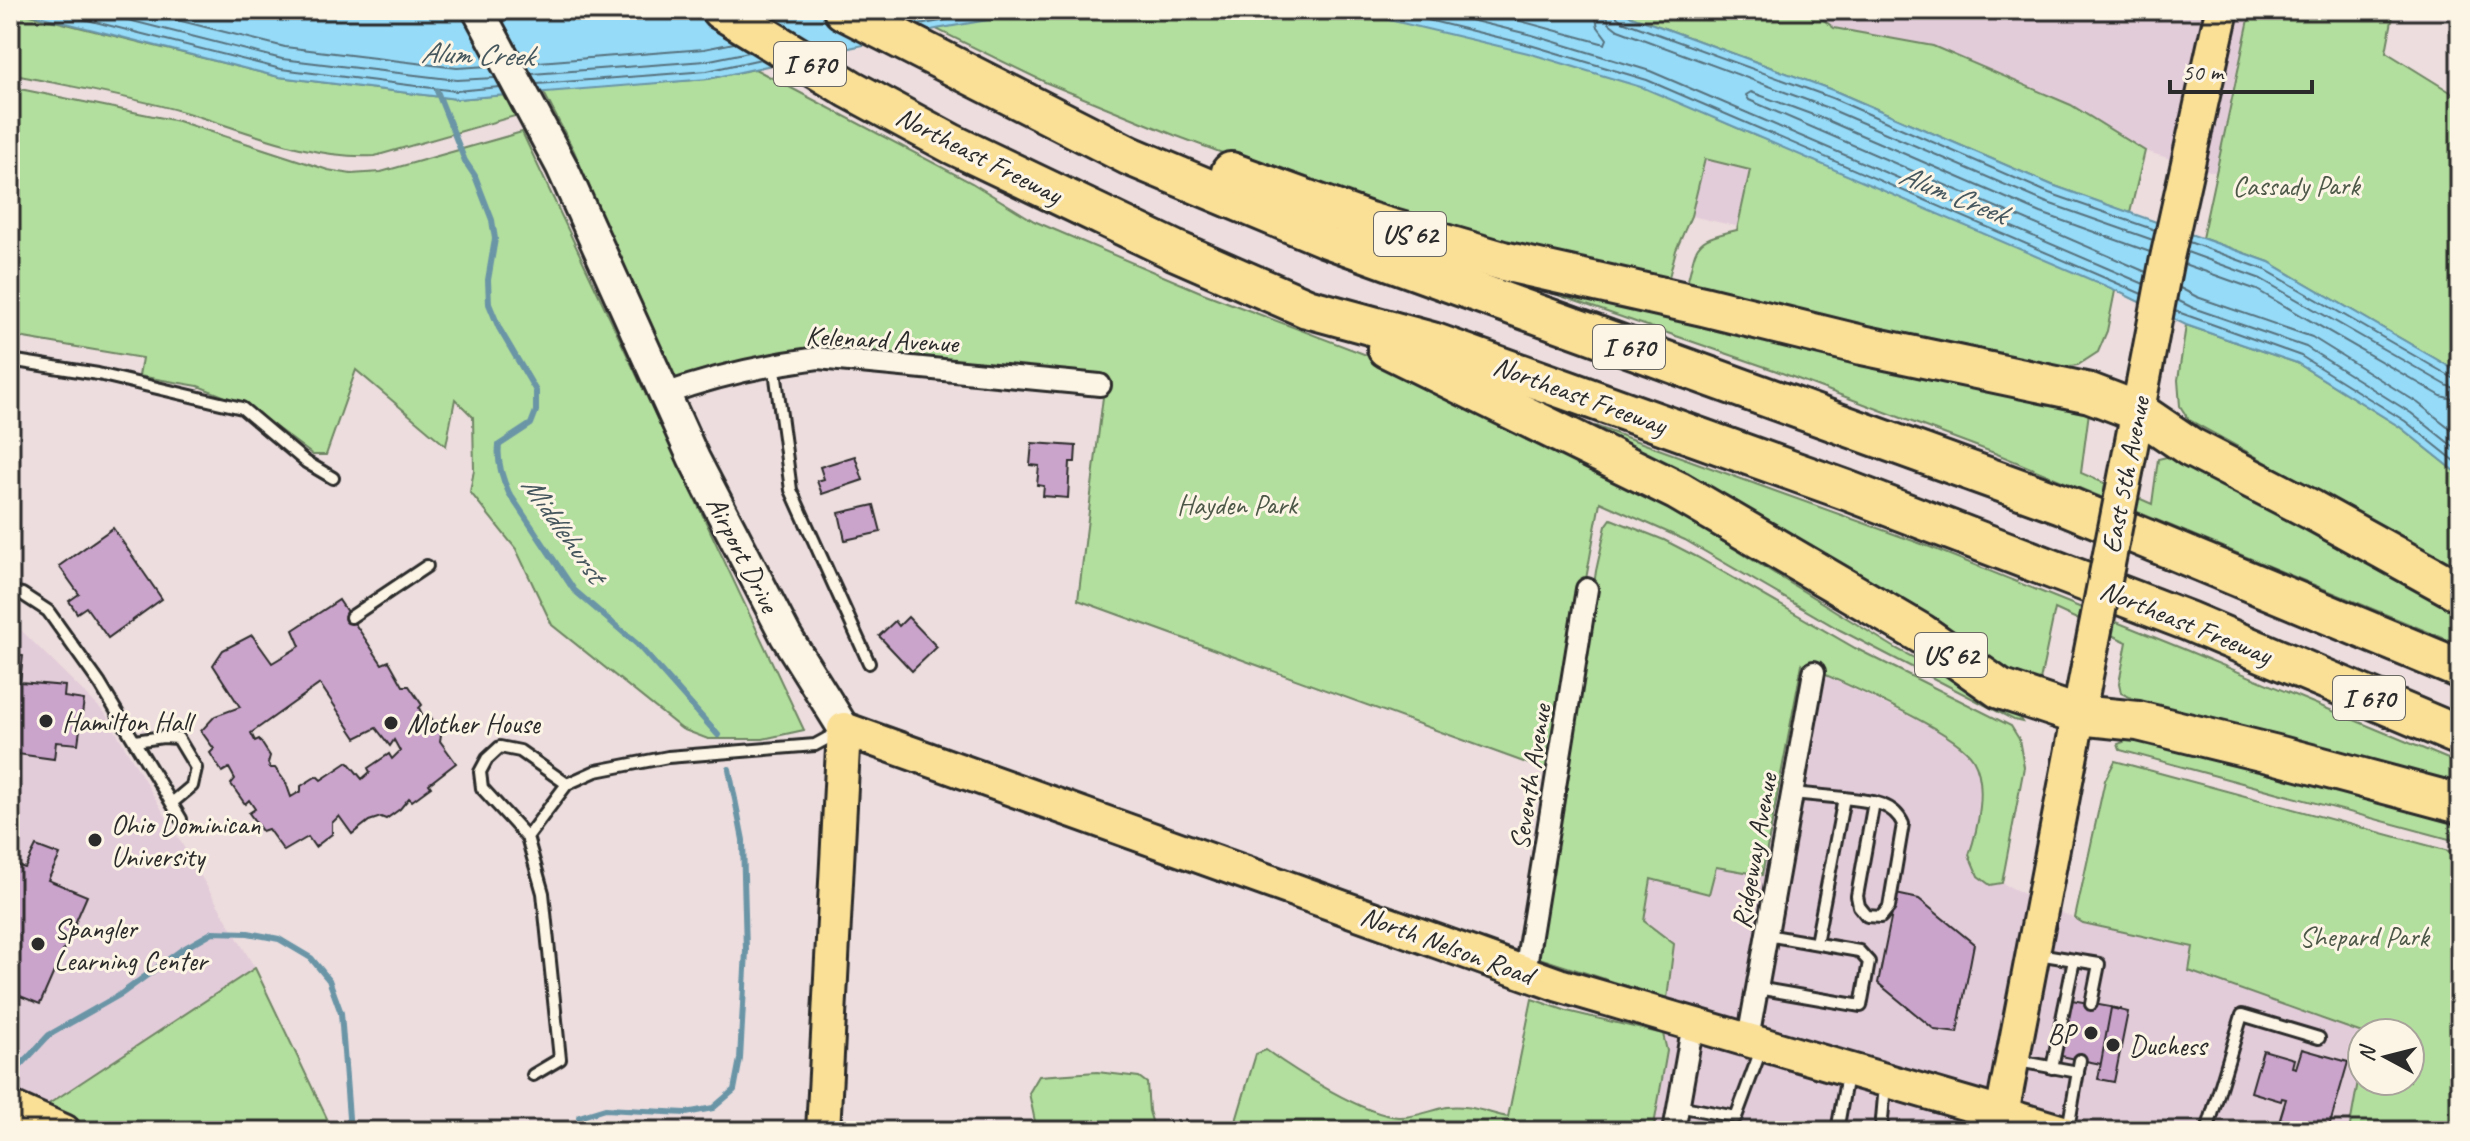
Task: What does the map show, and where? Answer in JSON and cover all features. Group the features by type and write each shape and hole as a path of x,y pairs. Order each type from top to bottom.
{"highway":[{"name":"Northeast Freeway","path":"721,10 850,89 952,144 1174,250 1307,308 1432,342 1846,490 2188,621 2460,736"},
{"name":"I 670","path":"843,10 1130,156 1324,237 2062,504 2460,669"},
{"name":"US 62","path":"972,76 1369,222 1503,261 1862,345 2090,393 2137,411"},
{"name":"US 62","path":"1307,308 1678,491 1922,634 2000,689 2078,715"},
{"path":"2137,411 2190,447 2460,592"},
{"path":"2078,715 2138,721 2460,804"}],"main road":[{"name":"Airport Drive","path":"478,10 562,167 694,459 786,636 844,729"},
{"name":"East 5th Avenue","path":"2001,1123 2146,361 2222,10"},
{"name":"North Nelson Road","path":"844,729 1559,985 1886,1080 2001,1123 2060,1131"},
{"path":"823,1131 844,729"},
{"path":"10,1107 64,1131"}],"street":[{"name":"Kelenard Avenue","path":"665,394 706,379 774,363 818,358 1100,385"},
{"name":"Seventh Avenue","path":"1525,972 1587,589"},
{"name":"Ridgeway Avenue","path":"1756,1042 1757,988 1814,672"},
{"path":"1674,1131 1693,1024"}],"lane":[{"path":"10,360 98,374 242,408 306,462 333,478"},
{"path":"774,363 791,490 869,663"},
{"path":"351,617 427,566"},
{"path":"10,592 22,594 48,611 100,684 181,819"},
{"path":"527,837 567,784 596,771 668,757 815,745 844,729"},
{"path":"135,741 178,738 196,768 192,786 173,802"},
{"path":"533,1075 560,1059 543,893 527,837 482,788 480,772 487,759 500,747 520,751 567,784"},
{"path":"1792,793 1874,802 1899,815 1903,824 1889,907 1881,917 1867,916 1859,906 1857,896 1874,802"},
{"path":"1816,943 1844,798"},
{"path":"1757,988 1861,1006 1869,962 1859,951 1767,935"},
{"path":"2032,953 2099,964 2091,1004"},
{"path":"2052,1068 2074,960"},
{"path":"2207,1131 2242,1015 2319,1038"},
{"path":"1678,1106 1736,1117 1756,1042"},
{"path":"2012,1060 2078,1072"},
{"path":"2068,1131 2080,1060"},
{"path":"1837,1131 1849,1069"},
{"path":"1881,1131 1886,1080"}],"shaded area":[{"path":"1811,10 2251,10 2216,173 2145,151 2071,105 1933,46 1834,28"},
{"path":"1705,159 1757,171 1744,228 1691,216"},
{"name":"Ohio Dominican University","path":"10,627 20,629 105,713 255,968 41,1109 10,1095"},
{"path":"1802,664 1948,735 1973,757 1980,776 1978,827 1969,855 1978,876 1990,885 2002,883 2083,923 2193,947 2189,971 2346,1027 2346,1097 2355,1097 2349,1131 1653,1131 1667,1052 1663,1034 1674,944 1644,921 1652,879 1708,894 1715,867 1762,875"}],"green space":[{"path":"10,10 279,77 457,99 504,95 515,116 375,156 302,149 163,106 10,74"},
{"path":"927,10 1414,10 1585,46 1683,104 1756,136 2121,261 2107,331 2098,352 2078,365 2060,367 1975,351 1687,284 1699,245 1712,237 1737,230 1750,170 1705,159 1691,216 1676,250 1668,281 1492,243 1360,204 1174,135 1047,83 936,29 966,23"},
{"path":"1615,10 1811,10 1834,28 1933,46 2071,105 2145,151 2130,213 2052,185 1835,91"},
{"name":"Cassady Park","path":"2251,10 2394,10 2386,52 2460,98 2460,373 2269,262 2202,238"},
{"name":"Hayden Park","path":"755,69 972,183 1034,221 1203,293 1422,376 1605,469 1897,649 1993,700 2011,704 2022,722 1840,630 1685,540 1600,502 1551,772 1078,600 1103,397 811,366 732,375 679,398 574,151 543,91 708,79"},
{"path":"10,87 178,121 328,170 351,174 381,172 522,132 804,730 763,739 708,739 682,729 552,625 516,549 470,492 474,470 473,417 455,399 446,446 356,370 326,455 313,455 246,405 198,386 139,376 142,358 12,336 10,345"},
{"path":"1532,286 2089,412 2081,473 2152,504 2158,459 2171,456 2460,606 2460,645 1997,454 1774,370"},
{"path":"2186,325 2297,363 2400,427 2460,475 2460,569 2189,420 2180,406 2178,380"},
{"path":"1595,426 1930,547 2460,764 2460,792 2144,704 2121,693 2119,683 2127,642 2055,609 2040,681 2018,678 1589,434"},
{"path":"1611,519 1697,557 1855,648 2011,726 2019,739 2024,767 2002,883 1990,885 1978,876 1969,855 1976,833 1981,794 1978,769 1973,759 1962,747 1921,721 1802,664 1762,875 1716,867 1709,894 1651,879 1644,921 1674,944 1667,999 1533,956 1568,767 1596,571 1606,526"},
{"path":"2139,736 2460,822 2460,842 2120,750 2118,744"},
{"name":"Shepard Park","path":"2115,761 2460,854 2460,1131 2349,1131 2355,1097 2426,1097 2426,1017 2346,1017 2346,1027 2189,971 2193,947 2083,923 2075,918 2105,780"},
{"path":"255,968 333,1131 89,1131 41,1109"},
{"path":"1532,999 1567,1011 1663,1034 1667,1051 1653,1131 1233,1131 1256,1054 1266,1050 1330,1091 1384,1114 1410,1116 1455,1106 1508,1117"},
{"path":"1097,1072 1139,1077 1147,1083 1149,1111 1155,1131 1037,1131 1029,1093 1039,1076"}],"water":[{"name":"Alum Creek","path":"15,10 440,10 460,14 533,10 1045,10 936,29 708,79 457,99 279,77"},
{"name":"Alum Creek","path":"1347,10 1615,10 1835,91 2052,185 2269,262 2460,373 2460,475 2400,427 2297,363 2186,325 2115,290 1644,88 1528,53"}],"building":[{"path":"1032,443 1076,446 1075,462 1070,462 1068,498 1043,496 1044,486 1037,485 1039,466 1030,465"},
{"path":"855,456 863,480 822,494 817,481 824,479 820,467"},
{"path":"874,505 881,532 845,540 839,513"},
{"path":"113,528 162,599 108,638 86,607 77,613 69,601 79,594 59,566"},
{"name":"Mother House","path":"339,600 382,664 389,661 403,686 409,686 422,705 419,708 424,718 431,717 441,735 440,741 456,763 429,784 431,787 412,801 409,798 386,819 381,817 369,821 352,834 339,816 332,823 332,834 315,847 308,837 284,851 268,829 262,831 249,813 255,809 249,800 245,804 231,784 235,779 229,768 222,772 210,753 214,749 201,731 215,716 240,707 213,665 223,650 252,635 272,663 300,646 293,630","holes":["320,684 356,738 376,728 390,746 394,740 400,751 392,759 389,754 368,768 370,772 362,779 348,762 321,780 317,776 291,797 286,783 275,768 270,768 270,756 251,733"]},
{"path":"908,617 937,647 912,671 879,636 895,621 899,626"},
{"name":"Hamilton Hall","path":"10,654 23,656 20,682 65,686 64,697 84,700 78,744 56,742 54,759 10,753"},
{"name":"Spangler Learning Center","path":"36,846 60,855 48,880 87,896 40,1004 10,992 10,863 25,868"},
{"path":"1896,894 1919,899 1974,944 1957,1033 1935,1030 1878,983"},
{"name":"BP","path":"2072,1000 2121,1009 2111,1066 2061,1056"},
{"name":"Duchess","path":"2111,1008 2128,1012 2114,1082 2098,1079"},
{"path":"2302,1049 2346,1061 2328,1131 2280,1119 2286,1099 2282,1098 2281,1101 2251,1092 2263,1050 2294,1059 2292,1067 2296,1068"}],"waterway":[{"name":"Middlehurst","path":"437,91 492,220 495,239 488,280 489,304 499,328 536,391 536,411 531,424 499,445 499,464 506,487 574,590 637,644 718,735"},
{"name":"Middlehurst","path":"579,1117 605,1109 686,1113 713,1108 734,1090 740,1059 746,951 743,840 729,769"},
{"name":"Middlehurst","path":"10,1077 49,1035 121,994 183,949 213,932 248,933 279,939 311,958 329,980 341,1013 350,1131"}],"place":[{"name":"Hamilton Hall","path":"46,721"},
{"name":"Mother House","path":"391,723"},
{"name":"Ohio Dominican University","path":"95,840"},
{"name":"Spangler Learning Center","path":"38,944"},
{"name":"BP","path":"2091,1033"},
{"name":"Duchess","path":"2113,1045"}]}
